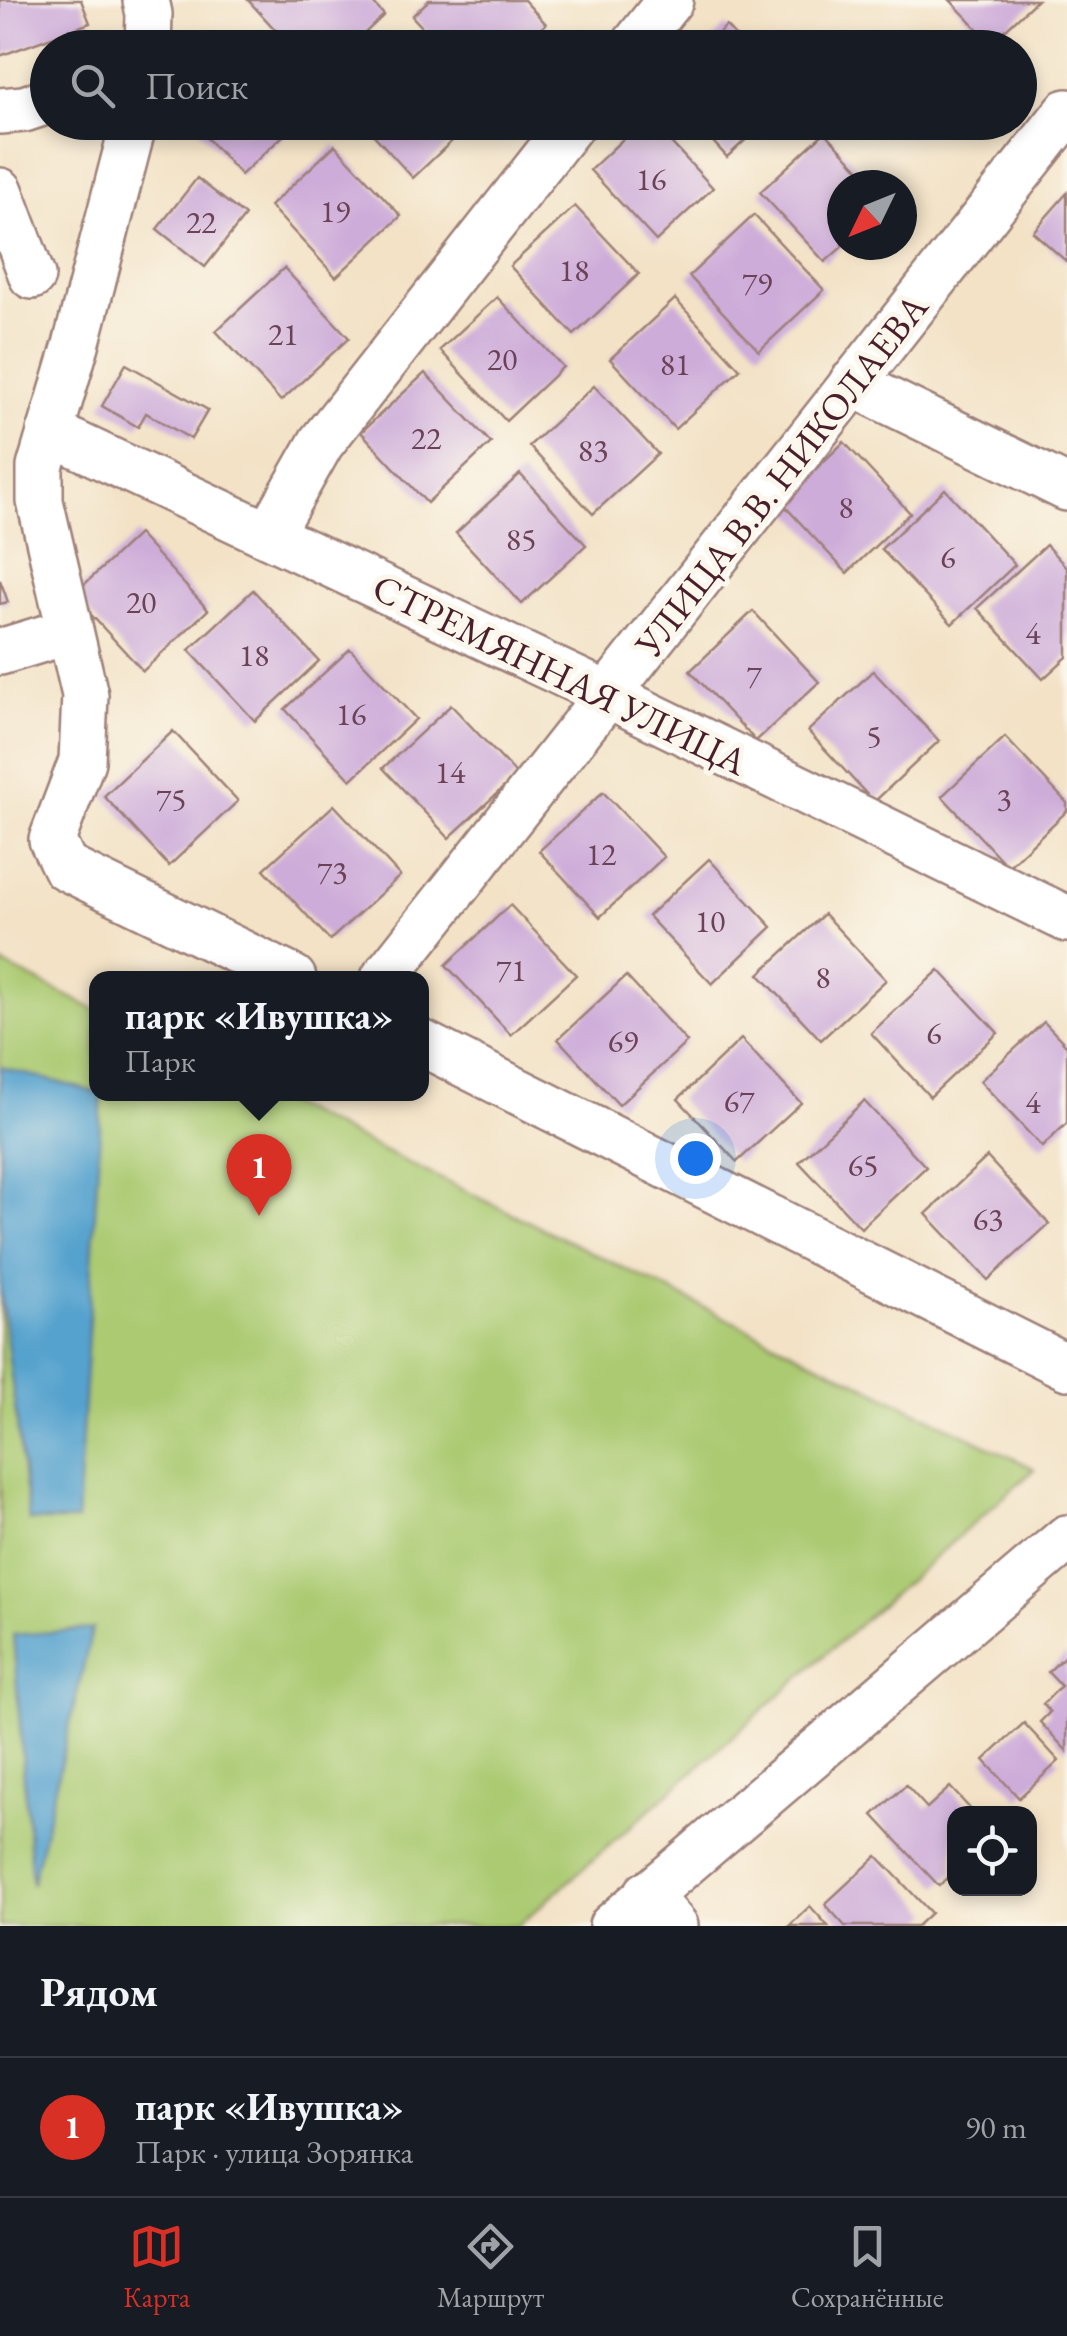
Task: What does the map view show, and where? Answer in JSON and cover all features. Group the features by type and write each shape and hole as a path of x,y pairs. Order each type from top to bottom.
{"street":[{"path":"646,30 670,0"},
{"path":"0,110 30,107"},
{"name":"УЛИЦА В.В. НИКОЛАЕВА","path":"390,971 1067,112"},
{"path":"129,140 40,467 40,501 85,694 82,761 52,840 66,866 279,971"},
{"path":"269,536 321,443 560,140"},
{"path":"0,191 32,276"},
{"path":"852,383 1067,488"},
{"name":"СТРЕМЯННАЯ УЛИЦА","path":"50,432 608,695 1067,919"},
{"path":"0,652 69,631"},
{"path":"429,1047 1067,1367"},
{"path":"612,1926 661,1910 1067,1538"}],"green space":[{"path":"0,963 89,1007 89,1101 281,1101 1035,1469 518,1926 0,1926"}],"water":[{"path":"0,1067 89,1091 89,1101 102,1101 77,1521 29,1521 0,1288"},
{"path":"92,1630 32,1885 13,1635"}],"building":[{"path":"0,0 81,0 90,23 71,30 30,30 30,45 0,56"},
{"path":"248,0 370,0 384,15 368,30 276,30"},
{"path":"429,0 524,0 546,24 540,30 425,30 412,16"},
{"path":"950,0 1037,0 1005,30 979,30"},
{"path":"209,140 279,140 241,175"},
{"path":"378,140 453,140 413,178"},
{"path":"622,140 669,140 713,188 656,241 590,170"},
{"path":"711,140 745,140 727,157"},
{"path":"816,140 832,140 860,170 827,170 825,262 760,192"},
{"path":"335,145 401,216 336,277 270,206"},
{"path":"197,178 245,216 205,267 157,229"},
{"path":"1067,193 1067,262 1033,232"},
{"path":"575,206 639,274 574,335 510,266"},
{"path":"754,215 824,290 759,351 689,276"},
{"path":"284,268 349,338 281,401 216,331"},
{"path":"497,297 563,367 506,421 440,350"},
{"path":"675,299 740,369 675,429 610,359"},
{"path":"126,364 208,410 191,439 146,413 138,427 102,406"},
{"path":"425,373 491,443 427,503 361,432"},
{"path":"594,386 658,454 593,514 529,446"},
{"path":"844,442 910,513 847,573 781,502"},
{"path":"520,474 586,545 522,604 456,533"},
{"path":"945,489 1015,565 952,624 881,549"},
{"path":"138,534 208,610 143,671 73,595"},
{"path":"1046,545 1067,568 1067,657 1043,679 977,608"},
{"path":"0,580 8,602 0,604"},
{"path":"253,590 319,661 255,721 189,650"},
{"path":"753,611 819,682 756,741 690,671"},
{"path":"350,649 416,719 351,780 285,709"},
{"path":"873,671 939,741 874,802 808,731"},
{"path":"451,705 517,775 449,838 383,768"},
{"path":"173,731 238,801 169,866 104,796"},
{"path":"1005,737 1067,803 1067,811 1008,867 942,796"},
{"path":"603,792 664,857 600,917 539,851"},
{"path":"334,805 400,876 330,940 264,869"},
{"path":"709,859 772,927 712,984 648,916"},
{"path":"510,905 576,975 511,1035 446,965"},
{"path":"824,914 886,980 821,1040 759,974"},
{"path":"939,970 998,1033 930,1097 871,1033"},
{"path":"626,976 687,1042 619,1105 558,1039"},
{"path":"1044,1022 1067,1046 1067,1123 1042,1147 980,1081"},
{"path":"741,1039 801,1103 737,1162 678,1099"},
{"path":"864,1101 926,1167 861,1228 799,1162"},
{"path":"987,1157 1049,1224 988,1280 926,1214"},
{"path":"1067,1654 1067,1751 1040,1722 1050,1712 1043,1704 1061,1686 1048,1672"},
{"path":"1024,1723 1059,1761 1019,1798 984,1760"},
{"path":"906,1785 927,1808 950,1787 968,1806 947,1806 947,1878 939,1886 873,1815"},
{"path":"877,1856 931,1913 917,1926 845,1926 825,1904"},
{"path":"810,1906 828,1926 789,1926"}],"place":[{"name":"парк «Ивушка»","path":"259,1216"}]}
